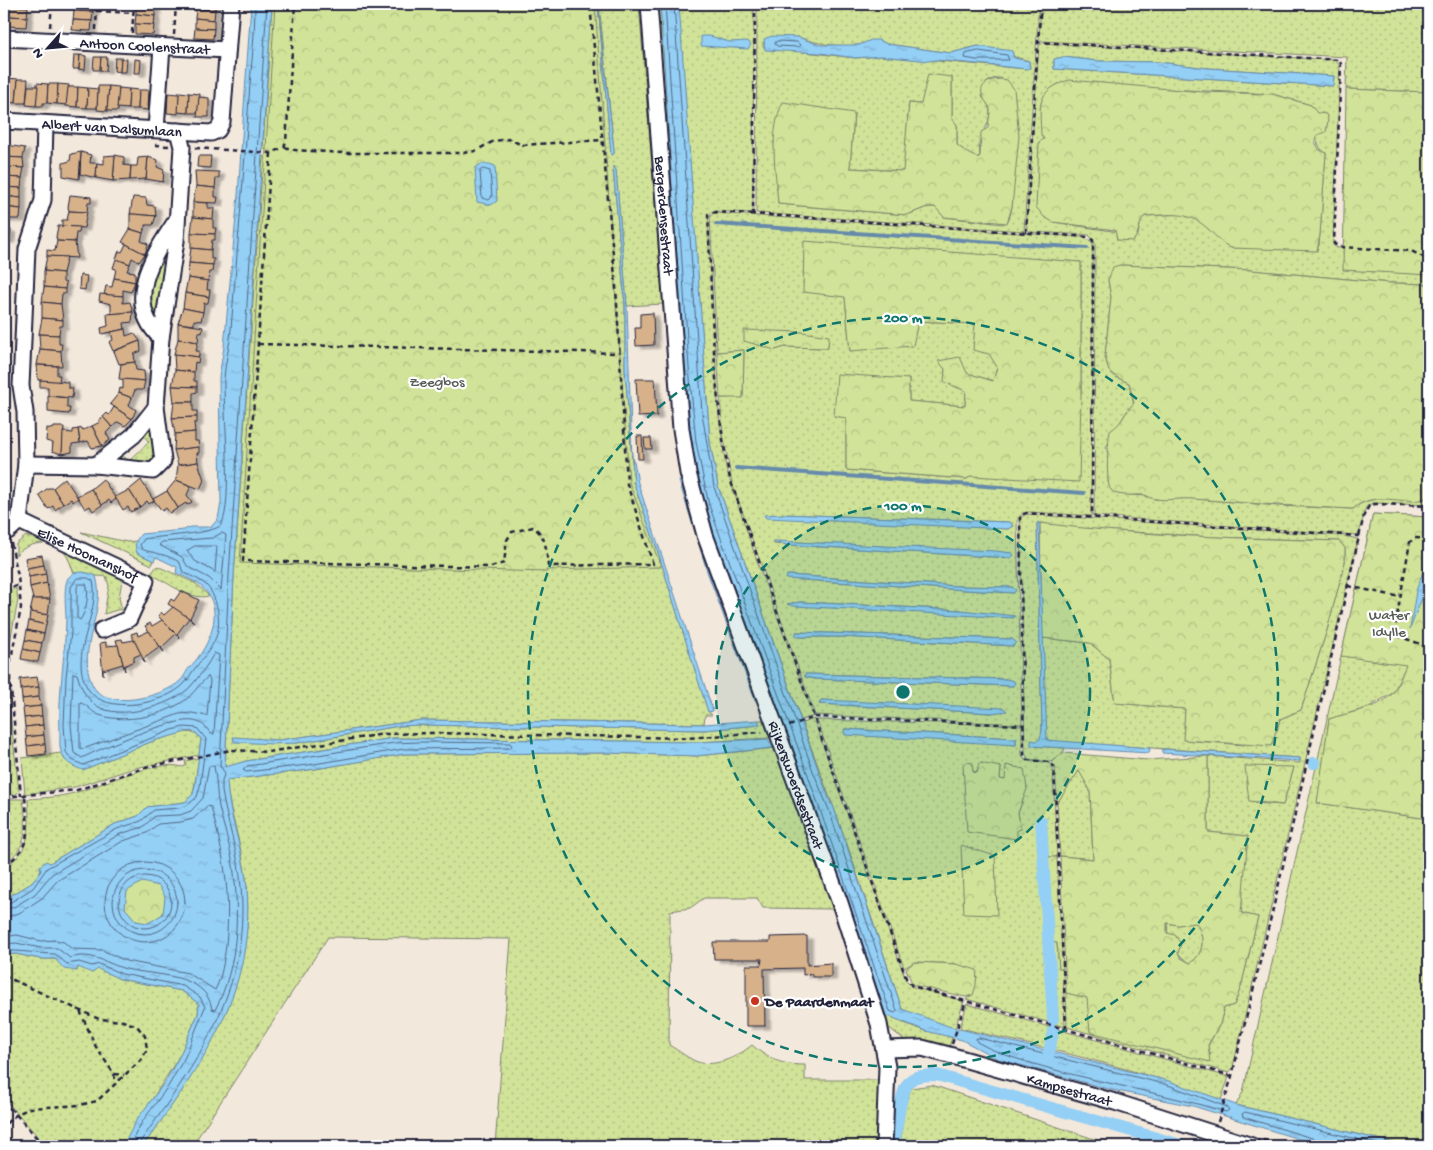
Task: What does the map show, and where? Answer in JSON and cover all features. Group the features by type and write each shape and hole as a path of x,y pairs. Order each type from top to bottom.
{"street":[{"path":"227,50 230,4"},
{"name":"Bergerdensestraat","path":"649,4 681,429"},
{"name":"Antoon Coolenstraat","path":"4,38 227,50"},
{"path":"156,130 168,47"},
{"name":"Albert van Dalsumlaan","path":"4,122 211,133 218,130 222,122 227,50"},
{"path":"10,528 26,464 25,412 20,386 27,249 43,200 45,125"},
{"path":"26,464 96,465 153,471 163,461 156,407 161,338 176,241 182,147 178,132"},
{"path":"161,338 149,327 142,307 142,292 151,262 176,221"},
{"path":"96,465 134,435 156,407"},
{"name":"Rijkerswoerdsestraat","path":"681,429 688,472 705,535 780,729 880,1024 888,1067 884,1146"},
{"name":"Elise Hoomanshof","path":"10,528 146,581 129,619 102,630"},
{"name":"Kampsestraat","path":"884,1049 922,1048 949,1055 1115,1102 1252,1146"}],"path":[{"path":"4,26 6,4"},
{"path":"49,40 52,4"},
{"path":"95,43 97,4"},
{"path":"132,45 134,4"},
{"path":"168,47 176,4"},
{"path":"284,147 286,142 295,4"},
{"path":"271,153 243,561 491,566 504,563 506,540 512,532 533,527 541,532 546,544 548,566 653,564 627,484 618,353 616,287 590,4"},
{"path":"753,214 756,4"},
{"path":"1026,233 1041,4"},
{"path":"97,11 133,14"},
{"path":"1038,42 1339,60 1341,64 1334,244 1342,247 1411,251 1429,260"},
{"path":"235,151 271,153 284,147 295,150 343,153 463,153 475,152 494,141 509,139 522,145 602,140"},
{"path":"1096,518 1092,513 1094,242 1088,237 753,214 714,212 708,214 722,437 730,479 906,978 912,986 1232,1076"},
{"path":"258,344 618,353"},
{"path":"1216,1125 1232,1076 1366,510 1371,505 1429,506"},
{"path":"1066,1029 1054,767 1050,762 1025,758 1020,516 1026,513 1359,536"},
{"path":"10,528 21,608 9,668 13,732 21,796"},
{"path":"1429,539 1415,538 1410,542 1394,633 1429,647"},
{"path":"4,590 19,585"},
{"path":"1348,586 1400,597"},
{"path":"4,697 12,692"},
{"path":"4,797 77,790 126,773 231,750 268,752 402,733 688,738 780,729 815,717 1023,725"},
{"path":"4,865 14,859 25,844 28,828 25,796"},
{"path":"4,976 99,1019 130,1023 137,1026 144,1036 147,1049 145,1054 96,1101 73,1106 30,1108 16,1115 4,1125"},
{"path":"954,1041 966,1001"},
{"path":"80,1010 96,1047 114,1074 115,1083"},
{"path":"114,1074 124,1075"},
{"path":"4,1101 44,1146"}],"green space":[{"path":"272,4 292,4 274,150 263,149"},
{"name":"Zeegbos","path":"275,4 595,4 629,482 661,567 546,570 547,572 240,563"},
{"name":"Zeegbos","path":"499,4 598,4 611,154 614,153 614,150 599,4 639,4 663,304 627,306 616,170 613,167 625,306 625,370 634,484 657,549 708,711 712,715 705,715 704,724 422,720 279,740 233,738 297,743 399,726 419,725 704,730 759,725 758,720 763,720 770,738 697,742 394,738 246,761 225,768 234,576 263,156 273,157"},
{"path":"655,4 660,4 664,47 689,423 704,503 687,439"},
{"path":"678,4 754,4 753,211 751,213 715,211 708,214 718,405 726,468 759,567 813,714 812,717 801,720 718,486 710,442"},
{"path":"757,4 1039,4 1024,231 756,213","holes":["798,37 820,43 849,46 879,41 887,44 951,53 978,46 1029,61 1030,68 881,56 855,58 763,47 763,43","952,77 952,118 957,125 957,145 973,157 980,157 979,144 990,116 990,110 982,97 986,83 992,79 1001,78 1015,97 1012,207 1009,220 1003,224 944,217 936,207 927,207 907,215 778,204 774,141 854,113 850,168 904,171 909,103 921,104"]},
{"path":"1041,4 1429,4 1429,92 1346,89 1347,57 1042,41 1039,38"},
{"path":"1043,43 1335,60 1340,66 1333,244 1335,247 1344,249 1429,261 1429,284 1390,283 1251,270 1120,265 1108,280 1111,297 1105,356 1109,371 1116,377 1129,383 1134,403 1106,447 1109,458 1108,482 1118,494 1146,496 1155,499 1186,498 1278,506 1353,509 1360,504 1378,499 1427,498 1429,496 1429,505 1373,503 1366,507 1359,534 1355,535 1094,516 1095,243 1089,235 1030,232 1026,228 1039,45","holes":["1063,57 1098,61 1158,62 1208,68 1334,76 1333,86 1054,69 1054,60","1058,84 1272,94 1311,105 1314,111 1316,137 1321,148 1326,153 1319,246 1231,248 1196,218 1185,214 1145,216 1141,220 1138,235 1053,222 1039,142 1044,137 1040,107 1045,95"]},
{"path":"928,74 952,77 952,118 957,125 957,145 978,158 980,156 981,132 988,128 990,113 983,97 982,88 993,80 1003,79 1007,80 1014,89 1019,136 1012,207 1007,223 944,217 935,207 927,207 907,215 778,204 774,139 778,114 783,102 854,113 850,168 903,171 909,103 921,104"},
{"path":"1069,80 1203,92 1272,94 1311,105 1317,113 1326,114 1328,121 1326,132 1317,135 1315,142 1319,149 1326,153 1320,235 1317,251 1231,248 1221,242 1200,222 1178,215 1145,216 1133,241 1117,240 1115,230 1053,222 1044,217 1036,207 1039,142 1044,139 1041,135 1040,107 1045,94 1050,89"},
{"path":"1346,89 1429,92 1429,275 1343,270"},
{"path":"714,213 1082,237 1093,242 1091,513 1093,516 1029,512 1022,514 1017,521 1022,724 815,715 732,483 723,434 720,398 743,397 744,350 717,352 710,216","holes":["989,256 1081,262 1081,395 967,479 846,470 846,417 834,416 909,379 909,401 965,406 966,391 945,382 945,369 939,361 966,373 994,381 997,367 975,324 918,321 850,351 845,297","802,332 828,348 785,347 775,350","782,514 1010,522 1013,526 1008,529","774,541 1012,553 1011,558 774,544","788,575 958,586 1012,587 1014,593 787,579","800,602 961,610 839,608 788,604","796,632 1012,639 1014,646 841,637 800,637","805,674 1006,679 1013,686 815,679 805,677","821,700 992,713 819,704"]},
{"path":"804,241 1081,262 1079,482 970,476 967,479 846,470 846,418 834,416 837,374 909,379 909,401 965,406 966,391 944,382 945,369 938,361 960,357 967,373 993,381 997,367 989,354 973,350 975,324 918,321 913,346 850,351 845,297 803,292"},
{"path":"166,255 156,323 147,303 156,266"},
{"path":"1120,265 1251,270 1390,283 1429,284 1429,496 1421,500 1412,501 1372,500 1362,503 1353,509 1193,499 1160,500 1145,495 1118,494 1111,490 1108,480 1110,431 1121,421 1134,403 1129,383 1116,377 1109,371 1105,356 1111,297 1108,280 1113,267"},
{"path":"744,330 802,332 829,336 828,348 785,347 775,350 744,341"},
{"path":"744,350 743,398 720,398 717,352"},
{"path":"152,425 158,464 114,461 122,455 129,461 149,442 143,435"},
{"path":"705,508 784,726 781,727 716,552"},
{"path":"1026,514 1345,536 1358,539 1233,1067 1229,1073 1067,1027 1066,993 1087,997 1211,1055 1208,1046 1220,1024 1224,1008 1234,1005 1241,987 1258,917 1241,913 1247,836 1208,832 1208,756 1300,763 1300,758 1049,741 1045,735 1042,638 1090,643 1109,659 1115,703 1185,709 1184,740 1244,745 1277,731 1280,719 1301,710 1327,630 1345,562 1345,548 1339,541 1212,537 1084,529 1037,523 1042,730 1041,739 1031,746 1065,748 1063,753 1051,762 1028,759 1025,753 1020,518","holes":["1294,767 1283,805 1255,803"]},
{"name":"Water Idylle","path":"1373,514 1429,517 1407,664 1393,693 1367,708 1329,719 1318,803 1429,819 1429,1146 1406,1146 1236,1105 1243,1092"},
{"name":"Water Idylle","path":"1373,514 1429,517 1429,819 1317,803 1329,719 1370,707 1386,699 1396,688 1406,665 1341,656"},
{"path":"1040,523 1152,534 1339,541 1345,548 1345,562 1327,630 1301,710 1280,719 1271,746 1183,740 1185,709 1115,703 1109,659 1090,643 1042,638"},
{"path":"35,532 120,574 122,580 119,598 124,617 120,609 104,614 109,586 106,576 74,573 64,552 54,544 40,543 26,547 16,555 16,544 26,536 31,538"},
{"path":"81,532 127,542 136,541 137,553 154,561 152,565"},
{"path":"157,566 195,583 209,596 194,596 171,586 151,574"},
{"path":"16,588 18,600 6,663 9,692 4,696 4,592"},
{"path":"8,696 19,791 15,795 4,794 4,700"},
{"path":"814,719 906,980 913,987 964,1001 949,1047 945,1049 906,1041 884,1024 782,730 785,729 800,765 862,948 893,1019 926,1031 948,1034 902,1009 846,841 802,723"},
{"path":"817,720 1022,725 1022,755 1025,759 1049,763 1053,769 1057,857 1045,857 1043,820 1039,821 1050,1014 1055,1018 1051,942 1057,943 1059,967 1063,969 1065,1027 966,999 973,994 956,964 915,962 904,968","holes":["845,729 1016,738 1016,745","972,764 973,772 1001,767 1000,779 1005,780 1024,797 1018,813 1021,829 1017,830 963,765"]},
{"path":"184,732 196,733 201,739 199,755 135,768 75,787 25,794 22,758 61,753 65,760 85,769 153,741"},
{"path":"776,748 833,909 763,908 757,898 704,898 690,908 670,911 669,1045 693,1060 708,1064 722,1062 741,1053 752,1045 777,1061 805,1065 805,1080 878,1080 880,1108 876,1146 495,1146 511,939 328,937 192,1146 143,1146 185,1086 203,1056 219,1026 232,995 242,962 247,926 247,888 226,780 309,770 405,754 607,753 696,756"},
{"path":"1063,753 1148,760 1208,756 1208,832 1248,836 1241,913 1258,917 1241,987 1234,1005 1224,1008 1220,1024 1208,1045 1210,1062 1090,1032 1087,998 1066,993 1060,856 1093,859 1090,790 1079,771 1057,803 1055,766 1051,762","holes":["1167,923 1178,925 1196,923 1201,933 1201,950 1199,955 1190,963 1181,958 1178,953 1181,944 1175,935 1167,933"]},
{"path":"199,758 193,794 185,802 147,807 138,816 115,824 50,863 40,866 41,871 30,884 4,900 4,866 20,854 27,838 29,829 28,799 74,793 129,774 158,767 171,765 183,767 186,765 185,761"},
{"path":"967,762 972,763 973,772 977,773 979,763 1001,767 1000,779 1005,780 1006,765 1024,769 1027,789 1018,813 1021,829 1017,830 1017,839 967,832 963,765"},
{"path":"1245,766 1294,767 1283,805 1249,801"},
{"path":"1079,770 1090,790 1093,859 1060,856 1057,803"},
{"path":"4,799 23,799 25,827 22,843 18,851 4,863"},
{"path":"961,845 995,856 997,915 964,914"},
{"path":"1045,857 1057,857 1063,969 1059,968 1057,943 1051,942"},
{"path":"145,881 160,887 166,902 160,917 145,923 130,917 124,902 130,887"},
{"path":"1196,922 1201,933 1202,944 1199,955 1190,963 1173,946 1168,935 1167,923 1178,925"},
{"path":"16,954 40,959 55,959 77,971 78,967 98,968 120,979 182,991 199,1004 198,1014 180,1055 123,1146 46,1146 4,1098 4,955"},
{"path":"914,962 956,964 977,970 973,995 965,997 913,985 906,969"},
{"path":"967,1004 1229,1077 1221,1100 1157,1078 960,1028"},
{"path":"932,1085 1115,1146 900,1146 904,1109 911,1088"}],"water":[{"path":"251,4 272,4 234,576 225,767 246,761 394,738 697,742 768,739 773,748 696,756 607,753 405,754 309,770 227,780 230,807 243,861 247,888 247,926 242,962 233,995 204,1057 143,1146 123,1146 137,1119 165,1082 180,1055 198,1014 199,1004 182,991 120,979 98,969 92,973 78,967 77,971 64,969 55,959 40,959 16,954 4,955 4,900 30,884 41,871 40,866 46,861 50,863 115,824 138,816 147,807 185,802 193,794 201,739 196,733 190,731 153,741 83,770 70,764 63,757 60,746 60,718 66,620 66,582 71,575 78,572 96,576 98,603 89,643 88,670 92,684 99,693 108,698 134,699 172,687 183,678 209,639 214,617 213,607 210,597 203,588 194,581 176,573 177,567 156,557 154,561 137,553 135,545 141,534 184,530 190,527 211,527 218,519 221,503 219,377 224,347 238,195","holes":["142,882 159,886 165,897 163,914 148,923 136,921 125,908 127,891"]},
{"path":"598,4 614,150 614,154 611,155"},
{"path":"660,4 679,4 710,442 718,486 818,769 833,805 902,1009 948,1026 1169,1081 1236,1105 1406,1146 1321,1146 1193,1106 1112,1090 998,1059 962,1040 926,1031 886,1015 803,776 704,506 691,442 684,368"},
{"path":"701,36 710,36 730,42 748,41 751,45 748,49 701,46"},
{"path":"772,36 798,37 820,45 859,45 871,40 879,40 887,44 951,53 978,46 1012,51 1014,58 1029,61 1030,68 881,56 855,58 820,53 765,50 764,39"},
{"path":"1063,57 1098,61 1158,62 1208,68 1334,76 1333,86 1054,69 1054,59"},
{"path":"481,164 495,166 497,201 491,205 477,202 475,168"},
{"path":"613,166 616,170 627,306 632,457 625,370 625,306"},
{"path":"632,461 634,461 638,483 713,711 708,712 657,549 634,484"},
{"path":"679,481 682,481 709,572 757,700 755,700 708,574"},
{"path":"782,514 1010,522 1013,526 1008,529 766,518 764,515"},
{"path":"1039,522 1047,740 1150,748 1149,753 1031,746 1031,740 1036,741 1040,739 1042,730 1037,523"},
{"path":"774,541 996,551 1012,553 1014,555 1011,558 789,545 774,543"},
{"path":"1428,558 1426,580 1429,581 1429,600 1422,598 1410,629 1416,591"},
{"path":"787,575 958,586 1012,587 1016,590 1014,593 786,579"},
{"path":"800,602 961,610 1015,616 1014,618 793,606 787,604"},
{"path":"796,632 1012,639 1016,642 1013,646 841,637 800,637 796,636"},
{"path":"805,674 1006,679 1015,683 1013,686 815,679 805,677"},
{"path":"821,700 1004,708 1007,711 992,713 819,704"},
{"path":"422,720 704,724 758,720 760,725 704,730 419,725 399,726 297,743 273,744 234,742 233,737 279,740"},
{"path":"844,729 1016,738 1016,745 845,735"},
{"path":"1162,749 1300,758 1300,761 1162,753"}],"building":[{"path":"74,4 93,4 93,12 74,11"},
{"path":"196,4 215,4 215,10 196,9"},
{"path":"136,5 155,6 155,16 136,14"},
{"path":"9,6 28,7 27,17 8,16"},
{"path":"196,9 215,10 214,20 195,18"},
{"path":"74,11 93,12 92,21 73,20"},
{"path":"136,14 155,16 154,25 135,24"},
{"path":"8,16 27,17 26,27 7,26"},
{"path":"195,18 214,20 214,29 195,28"},
{"path":"73,20 92,21 91,31 72,30"},
{"path":"135,24 154,25 153,35 135,34"},
{"path":"195,28 214,29 213,39 194,38"},
{"path":"74,55 80,55 79,69 73,69"},
{"path":"80,55 86,56 85,70 79,69"},
{"path":"94,57 101,57 100,70 93,70"},
{"path":"101,57 107,57 106,71 100,70"},
{"path":"115,58 121,58 120,72 114,71"},
{"path":"121,58 127,59 126,72 120,72"},
{"path":"135,59 141,60 140,73 134,73"},
{"path":"7,78 18,79 16,103 6,102"},
{"path":"18,79 28,79 26,103 16,103"},
{"path":"37,83 48,84 47,103 43,103 43,106 36,106"},
{"path":"48,84 58,84 57,104 47,103"},
{"path":"58,84 69,85 67,105 57,104"},
{"path":"28,86 38,86 36,106 26,105"},
{"path":"98,86 109,86 107,111 97,110"},
{"path":"109,86 119,87 118,111 107,111"},
{"path":"68,87 78,87 77,107 66,106"},
{"path":"78,87 88,88 87,108 77,107"},
{"path":"88,88 98,89 97,108 87,108"},
{"path":"119,88 129,89 128,109 117,108"},
{"path":"129,89 139,90 138,109 128,109"},
{"path":"139,90 149,90 148,110 138,109"},
{"path":"179,92 189,93 188,113 177,112"},
{"path":"168,93 179,94 178,114 167,113"},
{"path":"189,93 200,94 198,113 188,113"},
{"path":"199,97 209,98 209,117 197,117"},
{"path":"7,145 25,148 23,158 4,157 4,147"},
{"path":"81,152 91,155 90,163 97,163 96,178 80,174"},
{"path":"81,152 79,179 63,176 63,163 70,161 71,154"},
{"path":"115,155 124,157 124,165 131,166 130,180 113,181"},
{"path":"115,155 113,181 96,178 97,163 104,164 104,156"},
{"path":"198,156 211,156 210,168 197,167"},
{"path":"6,157 23,158 24,168 5,167"},
{"path":"148,157 158,160 157,167 164,170 163,182 146,179"},
{"path":"148,157 146,179 130,180 131,166 137,166 138,158"},
{"path":"4,167 24,168 22,178 4,177"},
{"path":"195,171 219,172 215,188 196,186"},
{"path":"4,177 22,178 21,188 4,187"},
{"path":"196,186 215,188 215,197 218,197 217,203 193,202"},
{"path":"4,187 21,188 21,198 4,196"},
{"path":"70,195 91,197 91,203 88,203 87,212 69,211"},
{"path":"4,196 21,198 21,209 4,207"},
{"path":"133,197 146,198 147,205 155,206 156,216 130,214"},
{"path":"193,202 208,203 208,208 214,208 213,219 193,217"},
{"path":"4,207 21,209 20,219 4,219"},
{"path":"69,211 87,212 84,228 62,226 62,220 67,220"},
{"path":"130,214 156,216 153,225 146,225 143,233 130,229"},
{"path":"193,217 213,219 213,228 216,228 215,234 191,233"},
{"path":"58,226 80,227 79,233 76,233 75,242 57,241"},
{"path":"4,228 11,230 9,240 4,240"},
{"path":"130,229 143,233 141,241 148,244 145,254 122,242"},
{"path":"191,233 215,234 211,250 191,248"},
{"path":"57,241 75,242 77,258 47,256 47,250 55,251"},
{"path":"126,244 145,254 139,262 132,258 130,264 116,259 119,251 122,252"},
{"path":"191,248 211,250 211,259 214,259 213,265 189,263"},
{"path":"47,256 67,257 63,273 44,271"},
{"path":"116,259 130,264 127,271 135,272 135,282 114,278 116,269 113,268"},
{"path":"189,263 213,265 212,272 209,272 208,281 188,278"},
{"path":"44,271 63,273 63,282 66,283 65,289 44,287"},
{"path":"80,275 87,276 85,290 79,289"},
{"path":"114,278 135,282 131,292 123,290 123,296 104,295 106,286 112,287"},
{"path":"188,278 208,281 207,290 210,290 209,297 185,293"},
{"path":"44,287 65,289 65,294 62,294 61,304 42,302"},
{"path":"185,293 209,297 208,303 204,303 203,312 183,308"},
{"path":"100,294 123,296 123,303 130,302 133,312 111,314 111,304 99,301"},
{"path":"42,302 61,304 63,320 42,318"},
{"path":"183,308 203,312 201,321 194,320 194,325 178,323"},
{"path":"133,312 132,322 124,323 125,329 102,334 101,328 108,326 107,314"},
{"path":"653,313 654,345 636,346 635,328 640,328 640,314"},
{"path":"42,318 63,320 63,326 60,326 59,335 39,334"},
{"path":"178,323 203,327 202,333 199,332 198,342 178,339"},
{"path":"125,329 126,336 134,333 140,341 113,351 109,342 113,340 111,332"},
{"path":"39,334 59,335 59,344 62,344 61,351 40,349"},
{"path":"178,339 198,342 196,351 199,351 199,357 174,354"},
{"path":"140,341 141,351 134,354 135,362 119,364 114,351"},
{"path":"40,349 61,351 62,366 37,365"},
{"path":"174,354 199,357 198,363 195,362 194,372 175,370"},
{"path":"135,362 136,370 144,371 145,381 119,379 121,364"},
{"path":"37,365 57,366 57,375 60,375 59,382 38,380"},
{"path":"175,370 194,372 194,381 197,381 197,387 172,386"},
{"path":"123,379 145,381 143,390 135,390 132,398 119,393 120,388 123,389"},
{"path":"636,379 655,379 657,416 638,417"},
{"path":"40,380 68,382 68,388 73,388 72,398 48,396 48,387 40,387"},
{"path":"172,386 197,387 197,392 193,393 193,402 174,402"},
{"path":"119,393 132,398 129,405 136,410 132,419 110,404"},
{"path":"48,396 67,398 67,408 70,408 69,414 48,412"},
{"path":"174,402 193,402 193,411 197,411 197,417 172,418"},
{"path":"114,407 132,419 125,426 118,422 112,427 103,417 107,413 109,415"},
{"path":"103,417 112,427 106,433 110,440 102,446 92,426 100,422 99,420"},
{"path":"197,417 197,423 194,423 195,432 175,434 172,418"},
{"path":"92,426 102,446 92,448 88,441 80,443 78,429 82,428 83,430"},
{"path":"54,427 64,427 62,454 52,451 53,443 46,441 47,428 53,429"},
{"path":"78,429 80,443 72,444 72,452 62,454 63,432 73,433 73,430"},
{"path":"195,432 195,441 198,441 199,447 174,450 175,434"},
{"path":"637,436 642,436 643,459 638,459"},
{"path":"644,438 651,438 652,449 645,449"},
{"path":"199,447 199,453 197,453 198,462 178,465 174,450"},
{"path":"198,462 204,480 200,489 176,480 178,465"},
{"path":"65,478 78,498 73,502 71,499 63,504 53,488"},
{"path":"103,479 116,499 111,503 109,500 102,505 91,489"},
{"path":"141,480 154,501 149,504 147,501 140,507 129,490"},
{"path":"176,480 191,486 187,495 192,502 178,508 167,491"},
{"path":"48,488 53,488 63,504 55,510 53,506 48,509 39,495"},
{"path":"91,489 102,505 93,511 90,506 85,509 77,496"},
{"path":"129,490 140,507 131,512 128,507 123,510 115,497"},
{"path":"167,491 178,508 170,513 166,508 162,511 153,499"},
{"path":"42,555 44,565 27,568 25,558"},
{"path":"44,565 46,574 29,577 27,568"},
{"path":"46,574 47,583 30,587 29,577"},
{"path":"47,583 50,599 33,599 30,587"},
{"path":"181,591 199,600 190,618 194,622 168,604 171,599 174,601"},
{"path":"33,599 50,599 48,615 30,612"},
{"path":"173,607 189,618 177,634 180,638 158,616 161,612 164,615"},
{"path":"30,612 48,615 46,625 29,621"},
{"path":"162,620 176,634 161,648 145,626 150,623 152,626"},
{"path":"29,621 46,625 44,634 27,630"},
{"path":"27,630 44,634 42,643 25,640"},
{"path":"149,631 160,647 143,659 131,634 137,632 138,636"},
{"path":"122,639 123,642 134,640 141,654 134,657 134,661 124,666 125,671 116,640"},
{"path":"25,640 42,643 40,653 23,649"},
{"path":"106,642 106,646 118,645 123,664 103,670 103,675 100,643"},
{"path":"23,649 40,653 38,662 21,659"},
{"path":"37,677 39,687 21,689 20,679"},
{"path":"39,687 39,697 22,699 21,689"},
{"path":"39,697 41,706 23,708 22,699"},
{"path":"41,706 42,716 24,718 23,708"},
{"path":"42,716 43,725 25,727 24,718"},
{"path":"43,725 44,735 26,737 25,727"},
{"path":"44,735 45,744 27,746 26,737"},
{"path":"45,744 46,754 28,756 27,746"},
{"name":"De Paardenmaat","path":"807,936 807,965 831,963 831,977 812,977 812,974 803,975 803,968 764,969 765,1026 746,1026 746,965 761,965 762,959 714,959 713,942 770,942 770,937"}],"waterway":[{"path":"716,224 1087,248"},
{"path":"736,468 1084,493"},
{"path":"1041,821 1053,1019"},
{"path":"1048,1058 1053,1031"},
{"path":"894,1146 899,1112 906,1086 915,1077 937,1075 1184,1146"}],"place":[{"name":"De Paardenmaat","path":"755,1001"}]}
